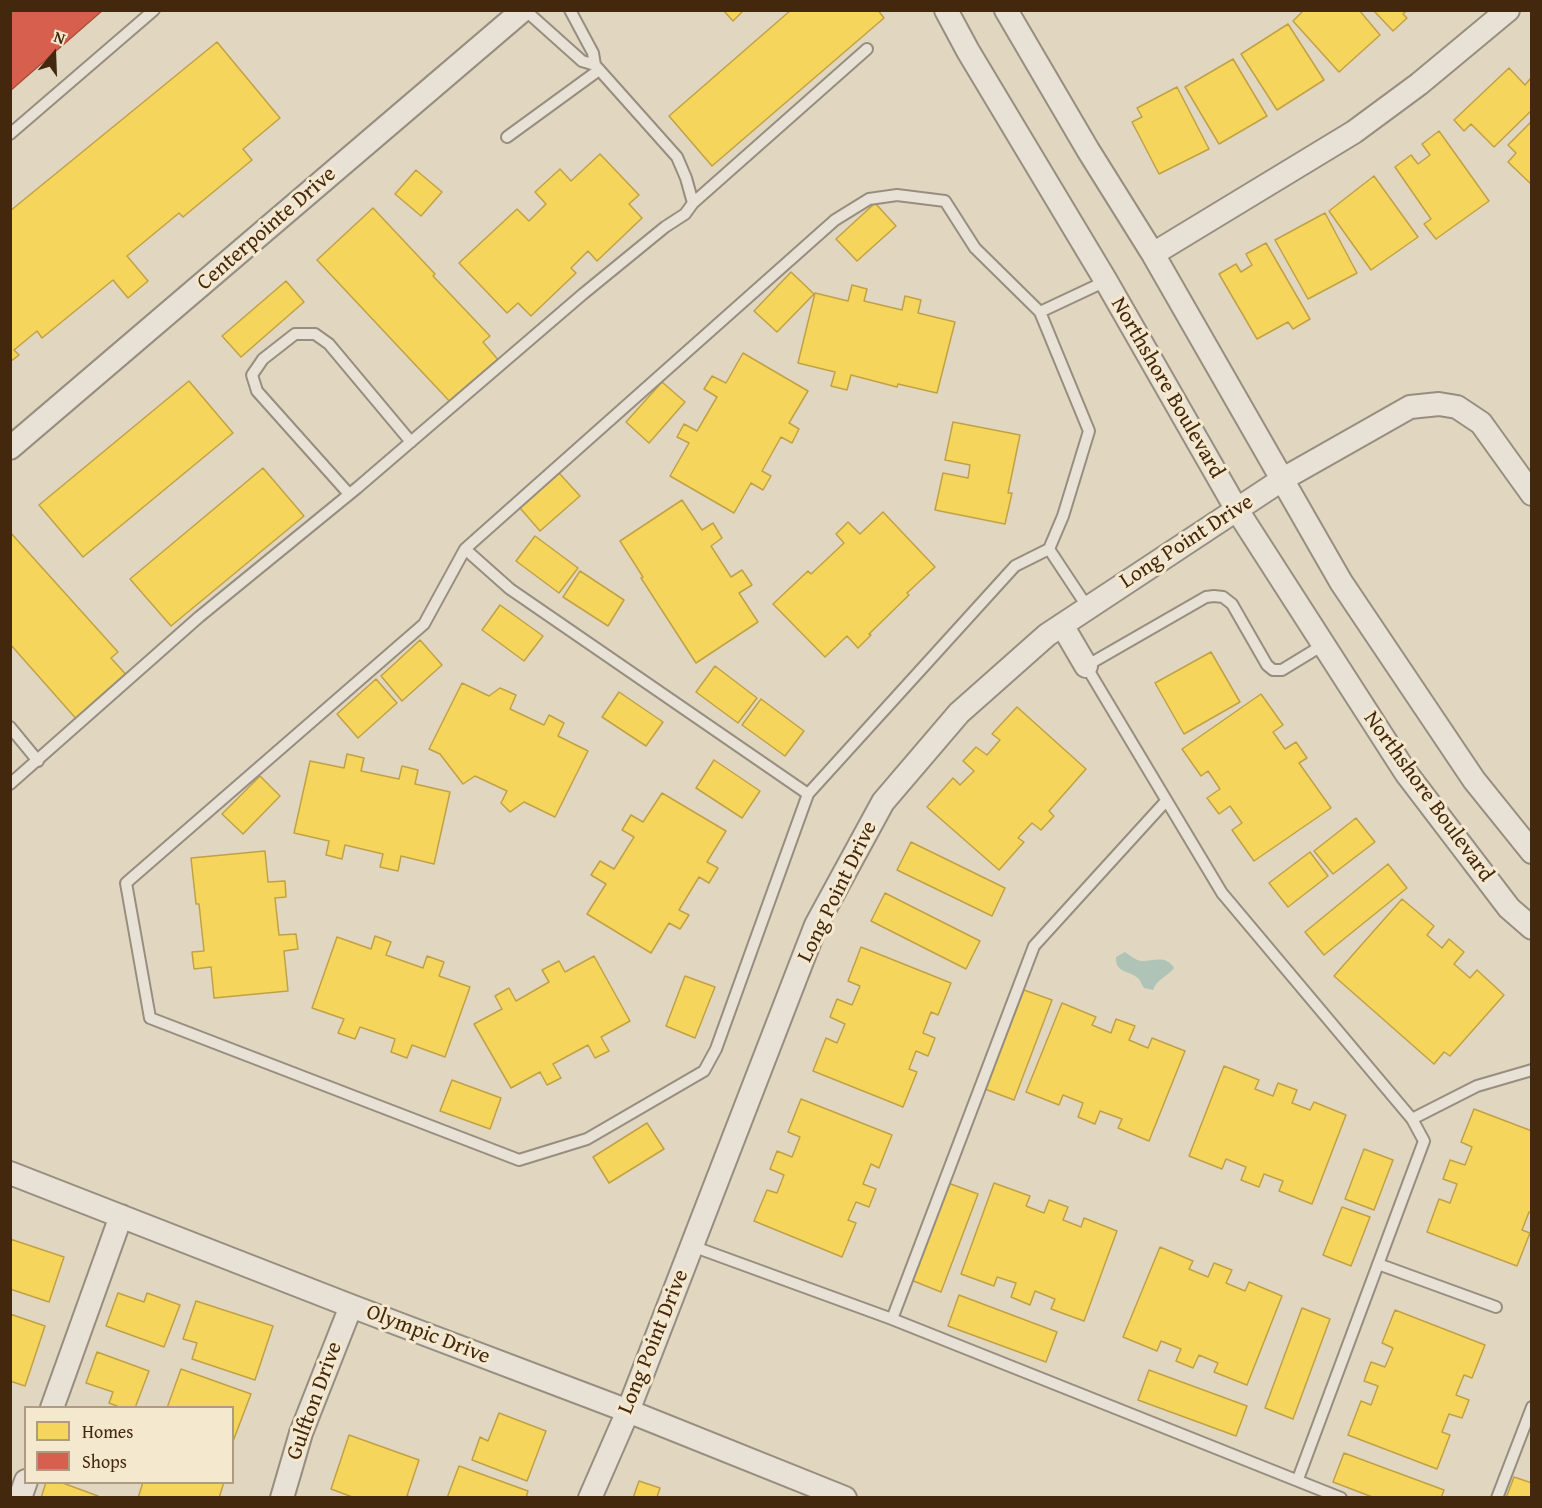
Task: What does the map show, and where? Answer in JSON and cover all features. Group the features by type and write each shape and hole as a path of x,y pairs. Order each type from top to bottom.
{"street":[{"name":"Centerpointe Drive","path":"10,448 524,10"},
{"name":"Northshore Boulevard","path":"946,10 968,51 1106,281 1236,510 1406,773 1509,908 1532,928"},
{"name":"Northshore Boulevard","path":"1006,10 1088,150 1153,254 1341,582 1474,780 1532,852"},
{"path":"1153,254 1354,132 1419,84 1508,10"},
{"name":"Long Point Drive","path":"590,1497 628,1411 816,925 883,801 959,713 1047,635 1283,479 1410,407 1439,404 1457,407 1481,423 1532,494"},
{"path":"1062,625 1086,666"},
{"name":"Olympic Drive","path":"10,1173 845,1497"},
{"path":"52,1406 121,1216"},
{"name":"Gulfton Drive","path":"282,1497 301,1433 351,1306"}],"lane":[{"path":"10,134 154,10"},
{"path":"524,10 582,61 597,68 677,157 693,203"},
{"path":"570,10 593,53 597,68"},
{"path":"10,784 199,617 350,494 583,294 665,227 685,214 693,203 867,49"},
{"path":"507,137 597,68"},
{"path":"897,195 945,201 975,248 1040,312 1089,431 1063,516 1049,549 1015,566 808,794 716,1050 704,1071 587,1139 519,1160 150,1018 126,883 424,624 465,549 835,220 869,199 897,195"},
{"path":"1040,312 1106,281"},
{"path":"350,494 257,391 252,375 263,358 295,334 315,333 329,344 411,442"},
{"path":"465,549 510,589 808,794"},
{"path":"1049,549 1088,608"},
{"path":"1298,1479 1424,1141 1412,1119 1222,894 1086,666 1206,597 1214,596 1223,597 1233,604 1267,665 1273,670 1282,670 1323,645"},
{"path":"10,728 38,761"},
{"path":"892,1319 1034,946 1166,801"},
{"path":"1412,1119 1477,1086 1532,1070"},
{"path":"692,1246 892,1319 1341,1497"},
{"path":"1378,1264 1496,1307"},
{"path":"1497,1497 1532,1407"}],"shaded area":[{"path":"1125,952 1140,961 1164,960 1174,968 1157,983 1153,990 1144,988 1139,979 1118,966 1116,957"}],"building: Homes":[{"path":"723,10 744,10 733,21"},
{"path":"791,10 878,10 884,18 712,166 669,116"},
{"path":"1304,10 1359,10 1380,35 1339,72 1293,21"},
{"path":"1373,10 1407,10 1403,14 1407,18 1393,31"},
{"path":"1288,24 1324,80 1277,110 1241,54"},
{"path":"217,42 280,118 243,149 252,160 183,217 179,213 127,256 148,281 128,298 113,280 42,338 37,331 14,350 19,355 10,362 10,211"},
{"path":"1233,59 1267,116 1219,144 1185,87"},
{"path":"1509,68 1525,85 1530,79 1532,80 1532,110 1494,147 1471,124 1464,131 1454,120"},
{"path":"1177,87 1209,149 1159,174 1132,122 1142,117 1137,108"},
{"path":"1532,121 1532,185 1508,162 1516,153 1508,145"},
{"path":"1439,131 1489,201 1436,239 1424,224 1431,219 1395,167 1411,155 1418,164 1430,155 1422,144"},
{"path":"600,154 639,195 629,204 642,218 597,261 588,251 571,268 576,273 531,316 518,303 507,313 459,263 517,209 529,221 546,204 535,192 560,169 571,181"},
{"path":"416,170 442,192 421,216 395,194"},
{"path":"1374,176 1418,237 1371,270 1329,211"},
{"path":"875,203 896,226 857,261 836,239"},
{"path":"373,208 490,336 483,342 500,362 453,405 317,260"},
{"path":"1325,213 1357,273 1308,299 1275,240"},
{"path":"1266,243 1310,319 1293,329 1288,322 1257,339 1219,274 1236,264 1241,272 1252,265 1246,254"},
{"path":"791,272 814,294 777,332 754,311"},
{"path":"286,281 304,302 241,357 222,336"},
{"path":"852,285 867,289 864,301 902,310 905,296 921,300 918,313 955,322 937,393 898,384 897,387 851,375 847,390 831,386 835,372 798,363 815,293 848,301"},
{"path":"743,353 808,391 789,423 799,429 792,443 781,437 762,471 771,476 763,490 751,483 734,513 670,476 689,443 677,437 684,424 697,431 717,397 704,389 712,376 726,383"},
{"path":"189,381 233,433 83,557 39,505"},
{"path":"662,382 685,402 649,443 626,422"},
{"path":"953,422 1020,435 1008,493 1012,493 1005,524 935,510 943,473 968,478 970,465 945,460"},
{"path":"263,468 304,516 171,626 130,579"},
{"path":"559,473 580,496 540,531 520,508"},
{"path":"682,500 702,530 713,523 722,538 711,546 731,577 742,570 752,585 739,593 758,622 696,663 620,541"},
{"path":"883,512 935,567 907,593 909,595 858,648 847,636 825,657 773,604 808,571 811,574 844,543 836,534 848,522 860,534"},
{"path":"10,532 118,652 111,658 130,679 79,722 10,644"},
{"path":"535,536 578,568 559,593 516,561"},
{"path":"580,571 624,600 608,626 563,597"},
{"path":"500,605 543,636 524,661 482,630"},
{"path":"420,640 442,665 402,701 381,676"},
{"path":"1211,652 1240,702 1184,734 1155,683"},
{"path":"715,666 757,698 738,723 696,692"},
{"path":"376,679 397,703 358,738 337,714"},
{"path":"462,683 489,696 500,688 516,695 510,709 544,725 549,715 564,723 558,736 588,751 555,817 524,802 510,812 501,803 507,791 475,776 463,784 440,754 429,749"},
{"path":"619,692 663,722 646,746 602,717"},
{"path":"1261,694 1283,725 1273,732 1285,749 1296,742 1307,758 1299,763 1331,808 1254,861 1232,830 1242,823 1230,806 1219,814 1207,798 1220,789 1208,771 1201,776 1182,749"},
{"path":"761,699 804,731 785,756 742,725"},
{"path":"1017,707 1086,769 1049,811 1054,816 1041,830 1032,823 1018,838 1024,842 999,870 927,807 953,778 960,785 974,771 963,761 976,747 987,755 1000,740 992,734"},
{"path":"347,754 364,758 361,771 399,779 402,766 418,770 415,784 450,792 434,864 401,856 398,871 380,867 383,854 345,845 342,859 326,855 329,841 294,833 310,761 344,768"},
{"path":"714,760 760,791 742,818 696,788"},
{"path":"260,776 280,796 243,834 222,814"},
{"path":"662,793 726,831 707,862 718,868 709,883 699,877 679,910 689,915 680,929 669,923 651,953 587,914 606,884 591,875 600,861 614,869 634,837 622,830 631,815 643,822"},
{"path":"1356,818 1375,842 1333,874 1314,851"},
{"path":"911,842 1005,888 992,916 897,870"},
{"path":"265,851 268,882 285,881 286,897 275,898 279,935 296,934 298,949 284,951 288,991 214,998 211,967 194,969 192,952 204,951 191,858"},
{"path":"1310,852 1328,876 1288,907 1269,883"},
{"path":"1388,864 1407,888 1324,955 1305,932"},
{"path":"885,893 980,941 966,969 871,921"},
{"path":"1402,899 1434,926 1427,935 1442,948 1449,939 1464,952 1454,964 1470,978 1477,970 1504,995 1450,1056 1444,1052 1434,1064 1334,976"},
{"path":"375,936 391,942 386,955 423,968 427,956 444,962 439,976 470,987 445,1057 412,1045 407,1058 391,1052 395,1039 360,1027 355,1039 338,1033 344,1019 312,1008 337,937 371,949"},
{"path":"861,947 951,983 938,1015 931,1012 923,1033 935,1038 928,1056 916,1051 909,1069 917,1072 903,1107 813,1071 826,1038 837,1043 845,1024 830,1017 837,999 852,1005 860,986 848,981"},
{"path":"594,956 630,1021 601,1037 609,1051 595,1058 588,1045 553,1064 561,1078 547,1085 540,1072 511,1088 474,1024 502,1009 495,996 509,988 516,1001 549,982 542,970 559,961 565,972"},
{"path":"685,976 715,987 695,1038 666,1026"},
{"path":"1024,990 1052,1000 1014,1100 985,1089"},
{"path":"1062,1003 1096,1017 1092,1025 1111,1033 1116,1019 1135,1026 1129,1040 1148,1048 1152,1038 1185,1051 1149,1141 1118,1128 1122,1119 1100,1111 1095,1124 1078,1117 1083,1103 1063,1095 1059,1105 1026,1092"},
{"path":"1224,1066 1259,1080 1255,1089 1273,1096 1278,1083 1297,1090 1292,1103 1310,1110 1314,1102 1346,1115 1312,1204 1279,1191 1283,1181 1264,1174 1259,1187 1241,1180 1246,1167 1226,1159 1222,1169 1189,1156"},
{"path":"452,1080 501,1098 490,1129 440,1111"},
{"path":"801,1099 892,1135 879,1168 871,1164 863,1184 876,1189 869,1207 856,1202 848,1220 856,1223 842,1257 754,1221 767,1190 777,1193 784,1175 770,1169 777,1151 792,1157 800,1137 788,1132"},
{"path":"1474,1109 1532,1131 1532,1213 1529,1212 1522,1230 1530,1233 1517,1266 1427,1232 1439,1199 1450,1203 1457,1184 1443,1179 1450,1160 1465,1165 1472,1147 1461,1142"},
{"path":"647,1123 664,1149 609,1183 593,1157"},
{"path":"1364,1149 1393,1160 1374,1210 1345,1199"},
{"path":"948,1183 978,1194 941,1292 911,1280"},
{"path":"994,1183 1030,1196 1026,1206 1044,1213 1049,1200 1068,1207 1063,1220 1081,1227 1084,1218 1117,1231 1084,1321 1051,1309 1055,1299 1035,1291 1030,1305 1011,1297 1016,1283 997,1277 994,1286 961,1274"},
{"path":"1342,1207 1370,1217 1351,1266 1323,1255"},
{"path":"10,1239 64,1257 49,1302 10,1289"},
{"path":"1160,1247 1193,1261 1189,1269 1208,1277 1214,1263 1232,1270 1226,1283 1245,1291 1249,1282 1282,1296 1247,1385 1214,1372 1218,1363 1199,1355 1193,1368 1176,1361 1181,1349 1161,1341 1157,1351 1123,1337"},
{"path":"118,1293 144,1302 147,1293 180,1305 164,1347 106,1326"},
{"path":"959,1295 1057,1332 1046,1362 948,1326"},
{"path":"196,1301 273,1326 255,1380 192,1359 197,1343 183,1339"},
{"path":"1302,1308 1330,1319 1293,1419 1265,1408"},
{"path":"1395,1310 1485,1345 1472,1378 1464,1375 1456,1395 1469,1400 1462,1418 1449,1414 1442,1432 1450,1435 1437,1469 1348,1435 1361,1401 1371,1405 1378,1386 1364,1381 1371,1362 1385,1367 1393,1348 1382,1343"},
{"path":"10,1314 45,1326 25,1386 10,1381"},
{"path":"97,1352 149,1371 136,1406 117,1406 109,1403 113,1392 86,1383"},
{"path":"181,1369 251,1394 234,1439 234,1406 168,1406"},
{"path":"1149,1370 1247,1406 1236,1436 1138,1400"},
{"path":"499,1413 546,1431 527,1481 472,1460 480,1437 488,1441"},
{"path":"349,1435 419,1460 407,1496 413,1498 355,1498 331,1489"},
{"path":"1344,1453 1444,1490 1441,1498 1375,1498 1333,1482"},
{"path":"459,1466 528,1491 526,1498 447,1498"},
{"path":"1514,1477 1532,1483 1532,1498 1506,1498"},
{"path":"639,1481 660,1488 658,1498 633,1498"},
{"path":"45,1484 65,1484 98,1496 97,1498 41,1498"},
{"path":"142,1484 223,1484 219,1498 138,1498"}],"building: Shops":[{"path":"10,10 103,10 10,91"}]}
